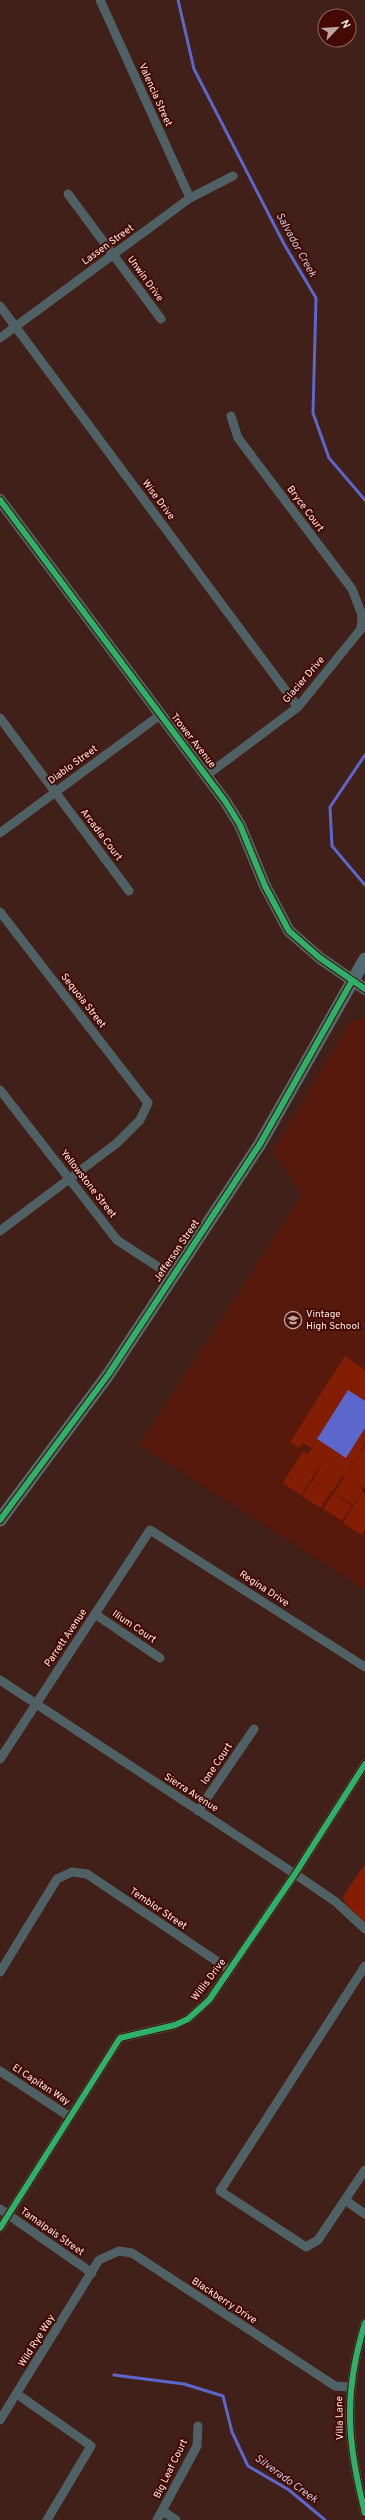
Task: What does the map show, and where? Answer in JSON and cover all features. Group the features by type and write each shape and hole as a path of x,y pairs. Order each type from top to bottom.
{"main road":[{"name":"Jefferson Street","path":"0,1520 108,1375 260,1144 365,959"}],"street":[{"name":"Valencia Street","path":"100,0 190,198"},
{"name":"Lassen Street","path":"0,338 190,198 234,176"},
{"name":"Unwin Drive","path":"68,194 162,319"},
{"name":"Wise Drive","path":"0,306 298,707"},
{"name":"Bryce Court","path":"231,416 238,438 352,589 362,615"},
{"name":"Trower Avenue","path":"0,500 160,715 207,775 240,825 268,891 289,931 320,958 365,989"},
{"name":"Glacier Drive","path":"207,775 298,707 361,629 362,615"},
{"name":"Diablo Street","path":"0,833 160,715"},
{"name":"Arcadia Court","path":"0,718 129,891"},
{"name":"Sequoia Street","path":"0,912 148,1103 140,1120 117,1143 70,1178"},
{"name":"Yellowstone Street","path":"0,1090 117,1240 172,1276"},
{"path":"0,1231 70,1178"},
{"name":"Parrett Avenue","path":"0,1759 150,1530"},
{"name":"Regina Drive","path":"150,1530 365,1667"},
{"name":"Ilium Court","path":"95,1614 160,1658"},
{"name":"Sierra Avenue","path":"0,1680 35,1705 295,1874 336,1902 365,1928"},
{"name":"Ione Court","path":"198,1811 254,1729"},
{"name":"Willis Drive","path":"0,2228 120,2038 155,2031 188,2018 209,2000 295,1874 365,1764"},
{"name":"Temblor Street","path":"0,1972 58,1879 72,1872 87,1874 230,1970"},
{"path":"365,1966 220,2191 306,2247 318,2240 365,2170"},
{"name":"El Capitan Way","path":"0,2072 70,2117"},
{"path":"345,2200 365,2214"},
{"name":"Tamalpais Street","path":"0,2209 92,2273"},
{"name":"Blackberry Drive","path":"92,2273 99,2260 119,2251 132,2253 334,2386 349,2387"},
{"name":"Wild Rye Way","path":"0,2420 92,2273"},
{"name":"Villa Lane","path":"365,2323 349,2387 351,2448 365,2513"},
{"path":"17,2394 91,2446 47,2520"},
{"name":"Big Leaf Court","path":"157,2520 197,2446 198,2426"},
{"path":"163,2511 176,2520"}],"shaded area":[{"name":"Vintage High School","path":"365,1017 365,1590 139,1445 302,1195 273,1151 350,1022"},
{"path":"345,1356 365,1370 365,1444 347,1473 365,1445 365,1486 363,1489 342,1476 332,1492 313,1480 322,1463 301,1495 283,1483 303,1451 308,1454 312,1448 303,1443 299,1448 290,1442"},
{"path":"344,1477 363,1490 353,1505 334,1493"},
{"path":"312,1480 331,1492 321,1508 302,1496"},
{"path":"362,1492 365,1494 365,1530 362,1535 343,1523"},
{"path":"333,1493 352,1506 342,1521 323,1509"},
{"path":"365,1864 365,1926 358,1920 342,1898"}],"water":[{"path":"348,1390 365,1401 365,1428 346,1458 317,1439"}],"waterway":[{"name":"Salvador Creek","path":"178,0 194,69 284,244 316,298 313,413 329,458 365,500"},
{"name":"Salvador Creek","path":"365,755 330,807 332,846 365,885"},
{"name":"Silverado Creek","path":"114,2375 184,2384 223,2396 232,2432 248,2466 289,2490 325,2520"}],"cycle path":[{"path":"0,500 225,801 240,825 265,886 289,931 320,958 365,989"},
{"path":"0,1520 108,1375 260,1144 352,981"},
{"path":"0,2228 120,2038 175,2025 188,2019 209,2000 295,1874 365,1764"},
{"path":"365,2323 353,2373 350,2418 354,2463 365,2513"}],"place":[{"name":"Vintage High School","path":"293,1320"}]}
